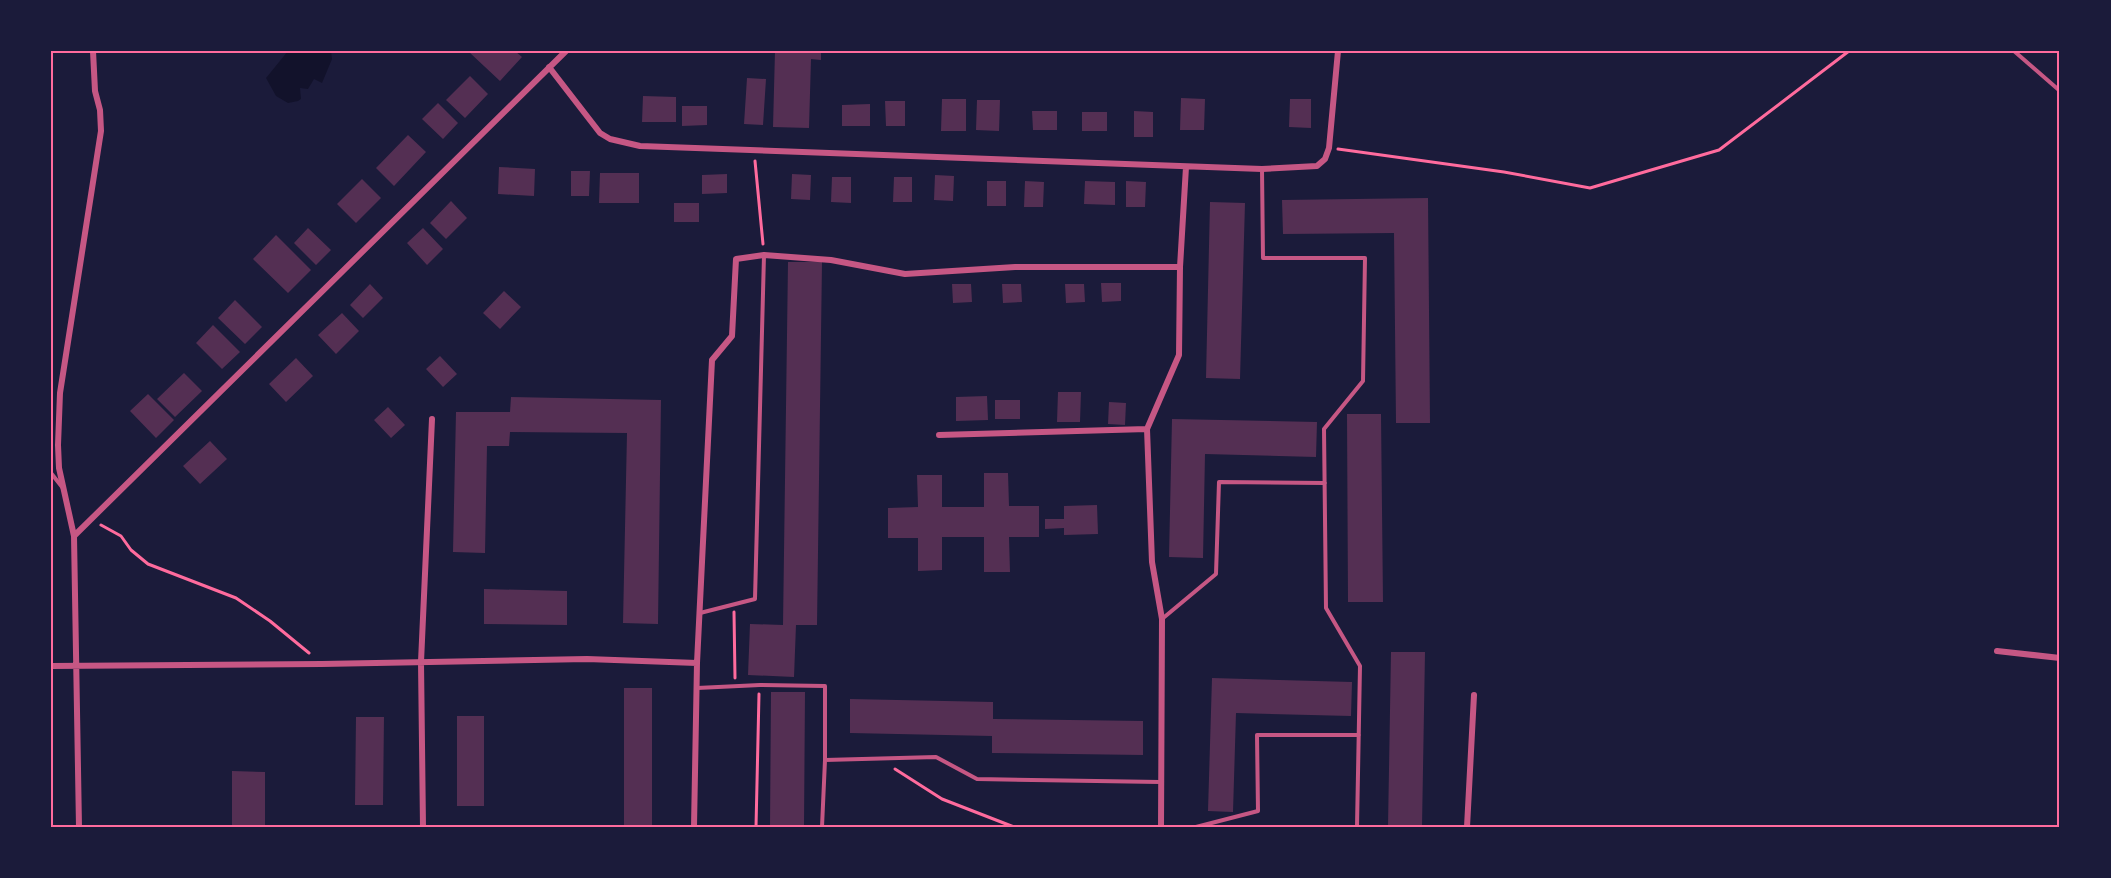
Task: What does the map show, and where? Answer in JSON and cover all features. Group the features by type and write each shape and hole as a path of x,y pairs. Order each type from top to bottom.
{"street":[{"path":"79,827 74,536 59,468 58,445 60,393 101,131 100,111 95,90 93,51"},
{"path":"74,536 566,51"},
{"path":"549,68 600,133 610,139 640,146 1262,169 1317,166 1325,159 1329,148 1338,51"},
{"path":"1161,827 1162,619 1152,562 1147,429 1179,354 1180,267 1186,167"},
{"path":"694,827 696,688 712,360 732,336 736,260 764,255 831,260 905,274 1015,267 1180,267"},
{"path":"423,827 421,662 432,419"},
{"path":"939,435 1147,429"},
{"path":"1997,651 2060,658"},
{"path":"51,666 322,664 587,658 697,663"},
{"path":"1467,827 1473,695"}],"lane":[{"path":"2014,51 2060,91"},
{"path":"1262,169 1263,258 1365,258 1363,381 1324,429 1326,608 1360,666 1357,827"},
{"path":"699,613 755,599 764,255"},
{"path":"51,473 63,487"},
{"path":"1162,619 1216,574 1219,482 1325,483"},
{"path":"696,688 759,685 825,686 822,827"},
{"path":"1196,827 1258,811 1257,735 1359,735"},
{"path":"825,760 936,757 977,779 1160,782"}],"path":[{"path":"1329,148 1504,172 1590,188 1719,150 1850,51"},
{"path":"754,152 764,255"},
{"path":"92,520 121,536 130,550 148,564 236,598 254,609 322,664"},
{"path":"734,605 735,686"},
{"path":"756,827 759,685"},
{"path":"878,758 942,799 1014,827"}],"shaded area":[{"path":"288,51 331,51 332,59 322,83 314,79 308,89 300,88 301,99 288,103 276,96 266,78"}],"building":[{"path":"470,51 515,51 522,57 500,81"},
{"path":"775,51 821,51 821,60 811,59 809,128 773,127"},
{"path":"470,76 488,94 465,118 446,100"},
{"path":"747,78 766,79 763,125 744,124"},
{"path":"643,96 676,97 676,122 642,122"},
{"path":"1181,98 1205,99 1204,130 1180,130"},
{"path":"942,99 966,99 966,131 941,131"},
{"path":"1290,99 1311,99 1311,128 1289,127"},
{"path":"977,100 1000,100 999,131 976,130"},
{"path":"885,101 905,101 905,126 886,126"},
{"path":"438,103 458,123 443,139 422,119"},
{"path":"870,104 870,126 842,126 842,105"},
{"path":"682,106 707,106 707,125 682,126"},
{"path":"1032,111 1057,111 1057,130 1033,130"},
{"path":"1134,111 1153,112 1153,137 1134,137"},
{"path":"1082,112 1107,112 1107,131 1082,131"},
{"path":"408,135 426,152 394,186 376,168"},
{"path":"499,167 535,169 534,196 498,194"},
{"path":"571,171 590,171 589,196 571,196"},
{"path":"600,173 639,173 639,203 599,203"},
{"path":"727,174 727,193 702,194 702,175"},
{"path":"792,174 811,175 810,200 791,199"},
{"path":"935,175 954,176 953,201 934,200"},
{"path":"832,177 851,177 851,203 831,202"},
{"path":"894,177 912,177 912,202 893,202"},
{"path":"362,179 381,198 356,223 337,204"},
{"path":"987,181 1006,181 1006,206 987,206"},
{"path":"1025,181 1044,182 1043,207 1024,207"},
{"path":"1085,181 1115,182 1115,205 1084,204"},
{"path":"1126,181 1146,182 1145,207 1126,207"},
{"path":"1428,198 1430,423 1396,423 1394,233 1283,234 1282,200"},
{"path":"451,201 467,218 446,239 430,223"},
{"path":"1210,202 1245,203 1240,379 1206,378"},
{"path":"674,203 699,203 699,222 674,222"},
{"path":"308,228 331,250 316,265 294,243"},
{"path":"423,228 443,249 427,265 407,243"},
{"path":"276,235 311,270 288,293 253,259"},
{"path":"788,262 822,262 817,625 796,625 794,677 748,675 750,624 783,625"},
{"path":"1101,283 1121,283 1121,301 1102,302"},
{"path":"370,284 383,298 363,318 350,305"},
{"path":"952,284 971,284 972,302 953,303"},
{"path":"1002,284 1021,284 1022,302 1003,303"},
{"path":"1065,284 1084,284 1085,302 1066,303"},
{"path":"504,291 521,307 500,329 483,313"},
{"path":"235,300 262,327 245,344 218,318"},
{"path":"342,313 359,331 336,354 318,335"},
{"path":"213,325 240,352 222,369 196,343"},
{"path":"440,356 457,374 443,387 426,369"},
{"path":"296,358 313,376 286,402 269,384"},
{"path":"184,373 202,391 175,417 157,399"},
{"path":"1058,392 1081,392 1080,422 1057,422"},
{"path":"148,394 174,420 156,438 130,411"},
{"path":"987,396 988,420 956,421 956,397"},
{"path":"511,397 661,400 658,624 623,623 627,433 510,432 509,446 487,446 485,553 453,552 456,412 510,412"},
{"path":"995,400 1020,400 1020,419 995,419"},
{"path":"1109,402 1126,403 1125,425 1108,424"},
{"path":"388,407 405,425 391,438 374,420"},
{"path":"1347,414 1381,414 1383,602 1348,602"},
{"path":"1172,419 1317,422 1316,457 1205,454 1203,558 1169,557"},
{"path":"210,441 227,459 200,484 183,466"},
{"path":"984,473 1008,473 1009,506 1039,506 1039,537 1009,537 1010,572 984,572 984,537 942,537 942,570 918,571 918,538 888,538 888,508 918,507 917,475 942,475 942,507 984,507"},
{"path":"1097,505 1098,534 1064,535 1064,528 1045,529 1045,519 1064,519 1064,506"},
{"path":"484,589 567,591 567,625 484,624"},
{"path":"1391,652 1425,652 1422,827 1388,827"},
{"path":"1212,678 1352,682 1351,716 1236,713 1233,812 1208,811"},
{"path":"624,688 652,688 652,827 624,827"},
{"path":"771,692 805,692 804,827 770,827"},
{"path":"850,699 993,702 993,719 1143,721 1143,755 992,753 992,736 850,733"},
{"path":"457,716 484,716 484,806 457,806"},
{"path":"356,717 384,717 383,805 355,805"},
{"path":"232,771 265,772 265,827 232,827"}]}
